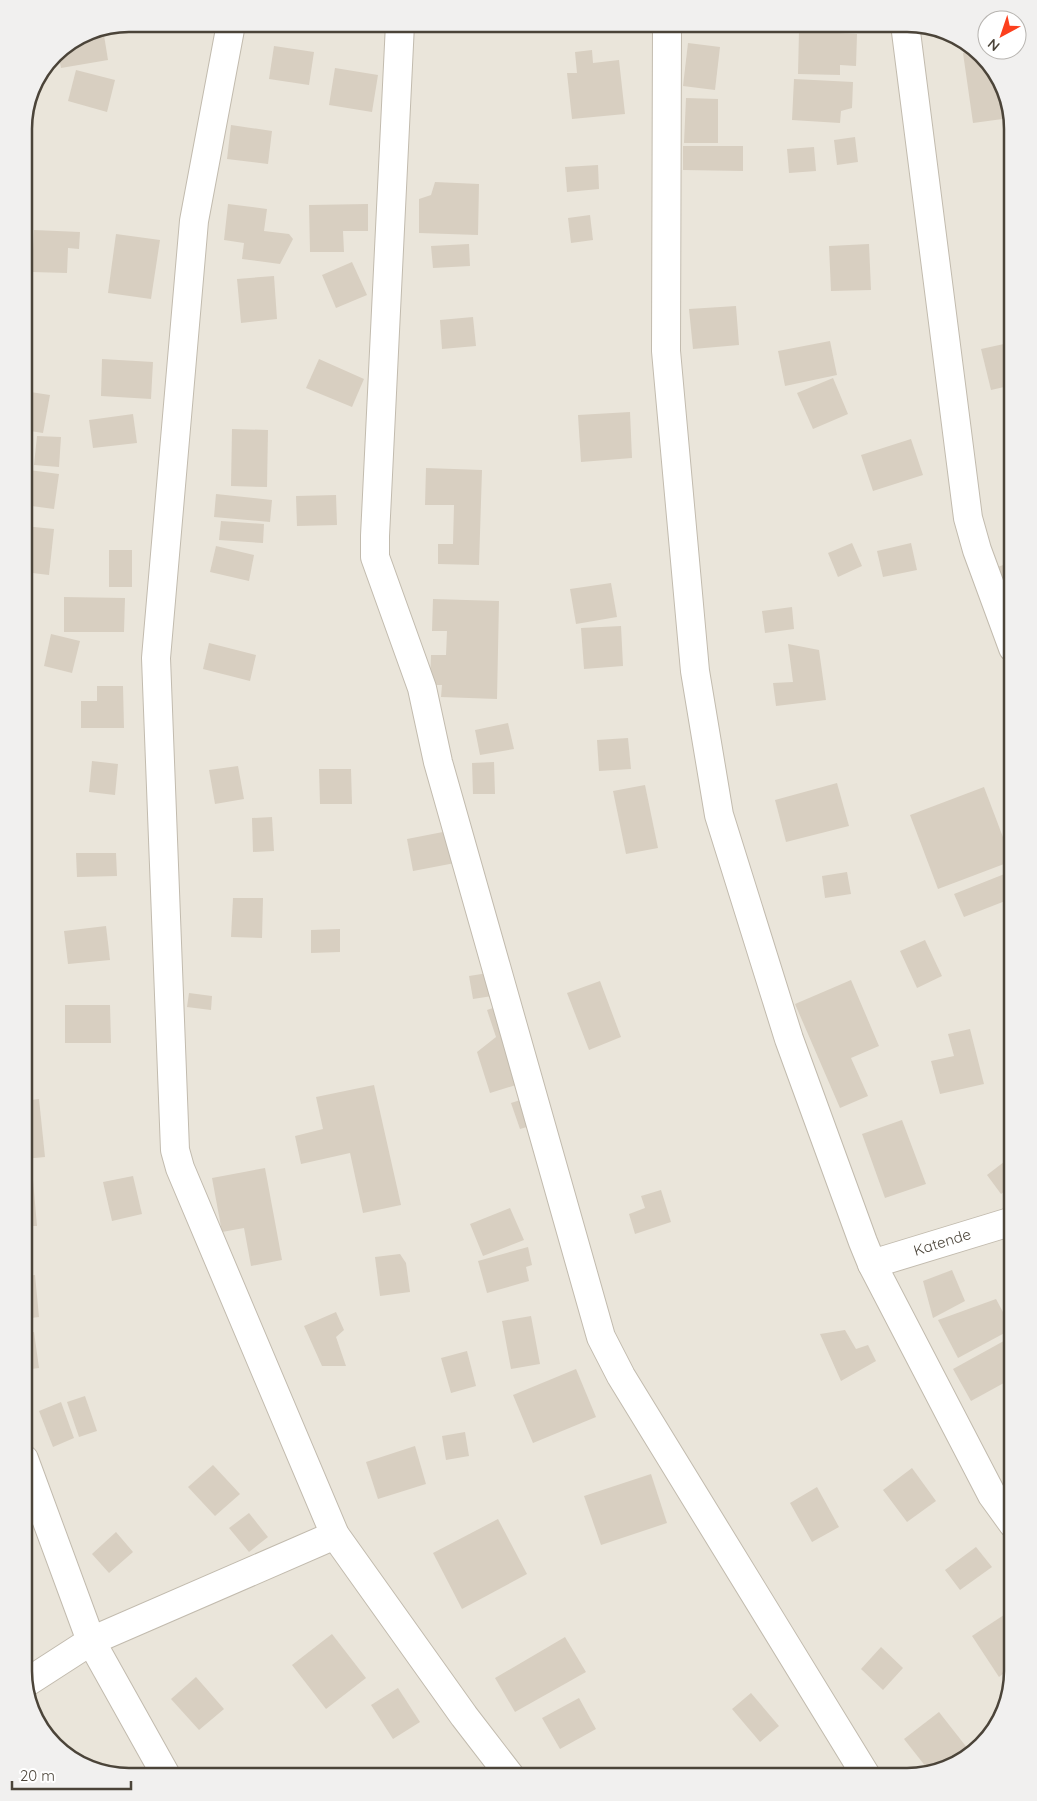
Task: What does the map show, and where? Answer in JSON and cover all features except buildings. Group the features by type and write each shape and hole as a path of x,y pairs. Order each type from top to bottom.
{"street":[{"path":"230,33 194,221 156,658 175,1150 180,1168 335,1535 464,1716 504,1768"},
{"path":"400,33 374,536 376,557 422,688 438,762 601,1337 621,1376 861,1768"},
{"path":"667,33 666,351 695,671 719,815 789,1039 872,1264 992,1495 1004,1512"},
{"path":"906,33 968,518 977,550 1004,624"},
{"name":"Katende","path":"872,1264 1004,1224"},
{"path":"32,1481 91,1641 162,1768"},
{"path":"33,1679 91,1641 335,1535"}],"shaded area":[{"path":"914,33 939,38 961,49 980,66 994,87 1004,117 1004,1684 997,1708 984,1730 976,1740 950,1758 920,1768 123,1768 98,1763 76,1752 57,1735 40,1708 33,1684 32,1671 33,117 40,93 57,66 81,46 111,34"}]}
